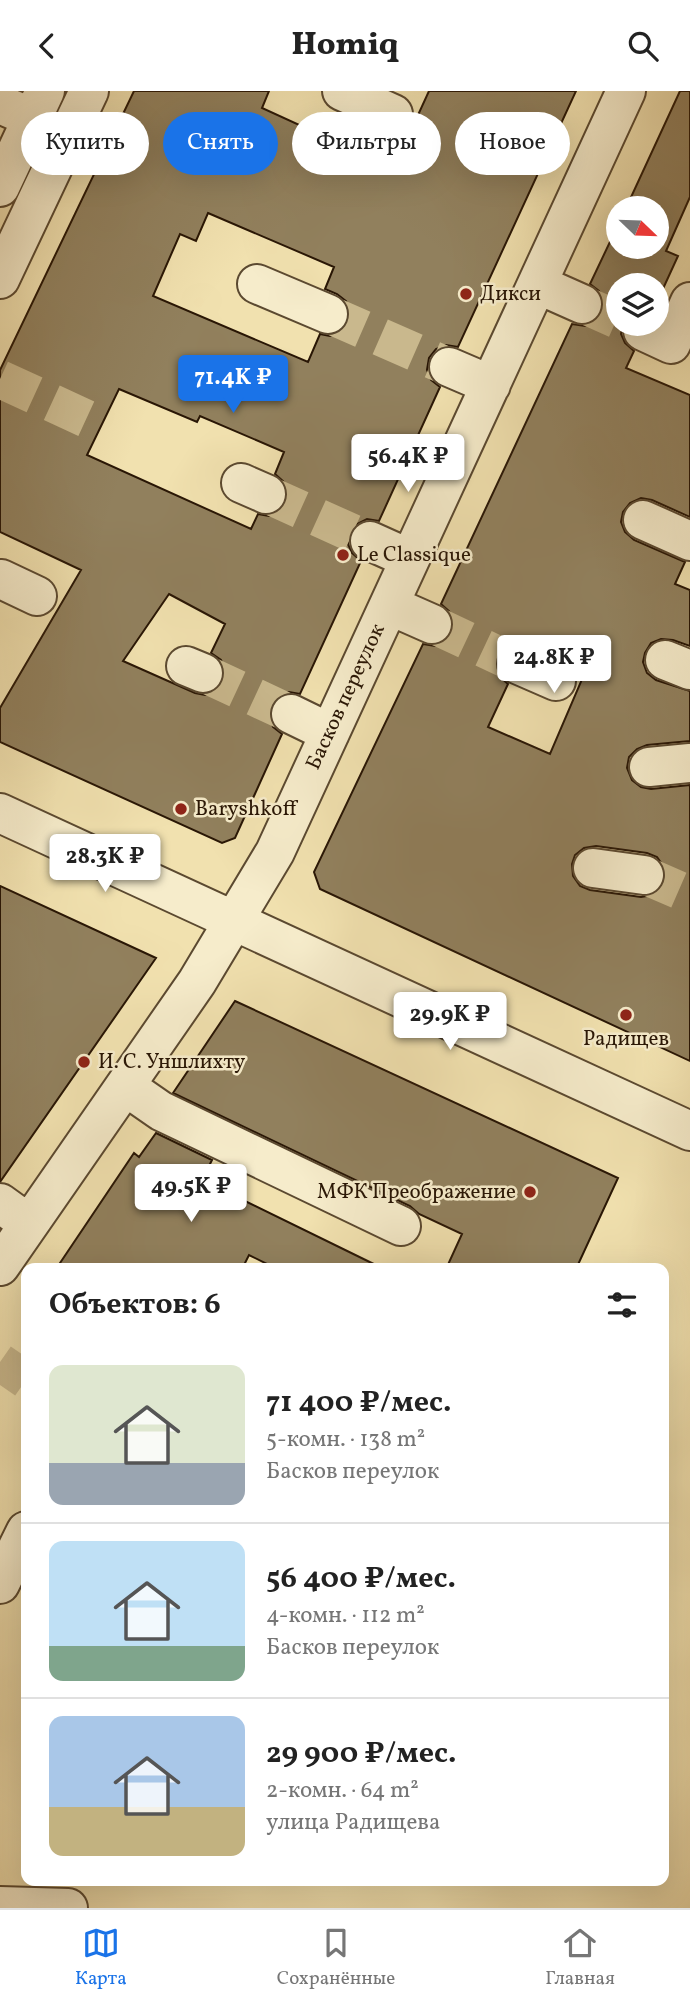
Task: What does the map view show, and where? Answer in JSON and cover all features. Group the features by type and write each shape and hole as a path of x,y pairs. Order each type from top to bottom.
{"street":[{"path":"0,279 89,91"},
{"path":"342,91 389,112"},
{"name":"Басков переулок","path":"0,1266 15,1213 125,1086 197,982 275,852 626,91"},
{"path":"0,187 26,104"},
{"path":"257,284 328,314"},
{"path":"537,284 582,304"},
{"path":"654,336 671,344 690,302"},
{"path":"449,367 491,385"},
{"path":"643,520 690,541"},
{"path":"370,541 410,559"},
{"path":"1,579 37,596"},
{"path":"389,605 432,624"},
{"path":"517,664 556,681"},
{"path":"291,714 330,733"},
{"path":"649,767 690,763"},
{"path":"0,813 690,1131"},
{"path":"593,868 644,875"},
{"path":"125,1086 161,1111 401,1226"},
{"path":"0,1584 21,1541"},
{"path":"0,1906 69,1908 80,1886"}],"building":[{"path":"134,91 269,91 262,108 271,112 163,112 163,175 278,175 278,115 292,122 292,175 441,175 441,112 419,112 429,91 576,91 566,112 455,112 455,175 537,175 458,347 446,345 436,349 429,358 427,370 431,380 440,387 379,521 367,519 350,531 348,544 352,553 361,561 300,694 289,692 278,696 272,704 269,716 273,727 282,734 235,838 222,843 0,742 0,708 81,570 0,532 0,370 94,175 149,175 149,112 124,112","holes":["208,213 334,267 325,289 346,301 350,312 348,322 341,332 330,336 320,334 308,362 153,296 180,234 196,241","119,389 197,422 200,416 284,452 275,474 283,481 288,491 286,503 279,511 269,516 258,514 251,529 87,455","169,594 225,624 211,653 221,660 225,671 223,682 216,691 205,695 195,693 123,661"]},
{"path":"680,91 690,91 690,197 669,244 669,196 632,196"},
{"path":"606,250 606,259 669,259 669,252 678,256 669,276 669,273 606,273 606,336 622,336 634,351 626,368 690,395 690,517 652,500 641,498 630,503 623,512 621,522 625,532 634,540 685,562 675,584 690,590 690,646 661,639 651,643 643,662 647,673 656,680 690,691 690,741 647,745 637,749 629,757 627,768 632,780 641,787 651,789 690,785 690,1061 320,889 314,872 423,644 435,646 445,641 452,633 454,621 449,611 441,604 572,324 585,326 594,322 602,313 604,301 599,291 590,284","holes":["515,642 549,654 595,649 550,754 488,727 508,684 499,676 495,667 497,656 505,646","596,846 647,853 657,857 664,867 666,877 662,888 653,895 641,897 590,890 580,886 573,876 572,864 575,855 584,848"]},
{"path":"0,886 156,958 0,1182"},
{"path":"235,1001 618,1178 579,1263 449,1263 462,1234 419,1214 410,1206 173,1093"},
{"path":"156,1133 212,1160 202,1180 372,1263 265,1263 249,1255 245,1263 60,1263 134,1153 139,1157"}],"tunnel":[{"path":"582,304 606,315"},
{"path":"328,314 449,367"},
{"path":"0,379 100,425"},
{"path":"266,494 370,541"},
{"path":"432,624 517,664"},
{"path":"203,673 291,714"},
{"path":"644,875 690,895"},
{"path":"0,1362 21,1377"}],"place":[{"name":"Дикси","path":"466,294"},
{"name":"Le Classique","path":"343,555"},
{"name":"Baryshkoff","path":"181,809"},
{"name":"Радищев","path":"626,1015"},
{"name":"И. С. Уншлихту","path":"84,1062"},
{"name":"МФК Преображение","path":"530,1192"}]}
